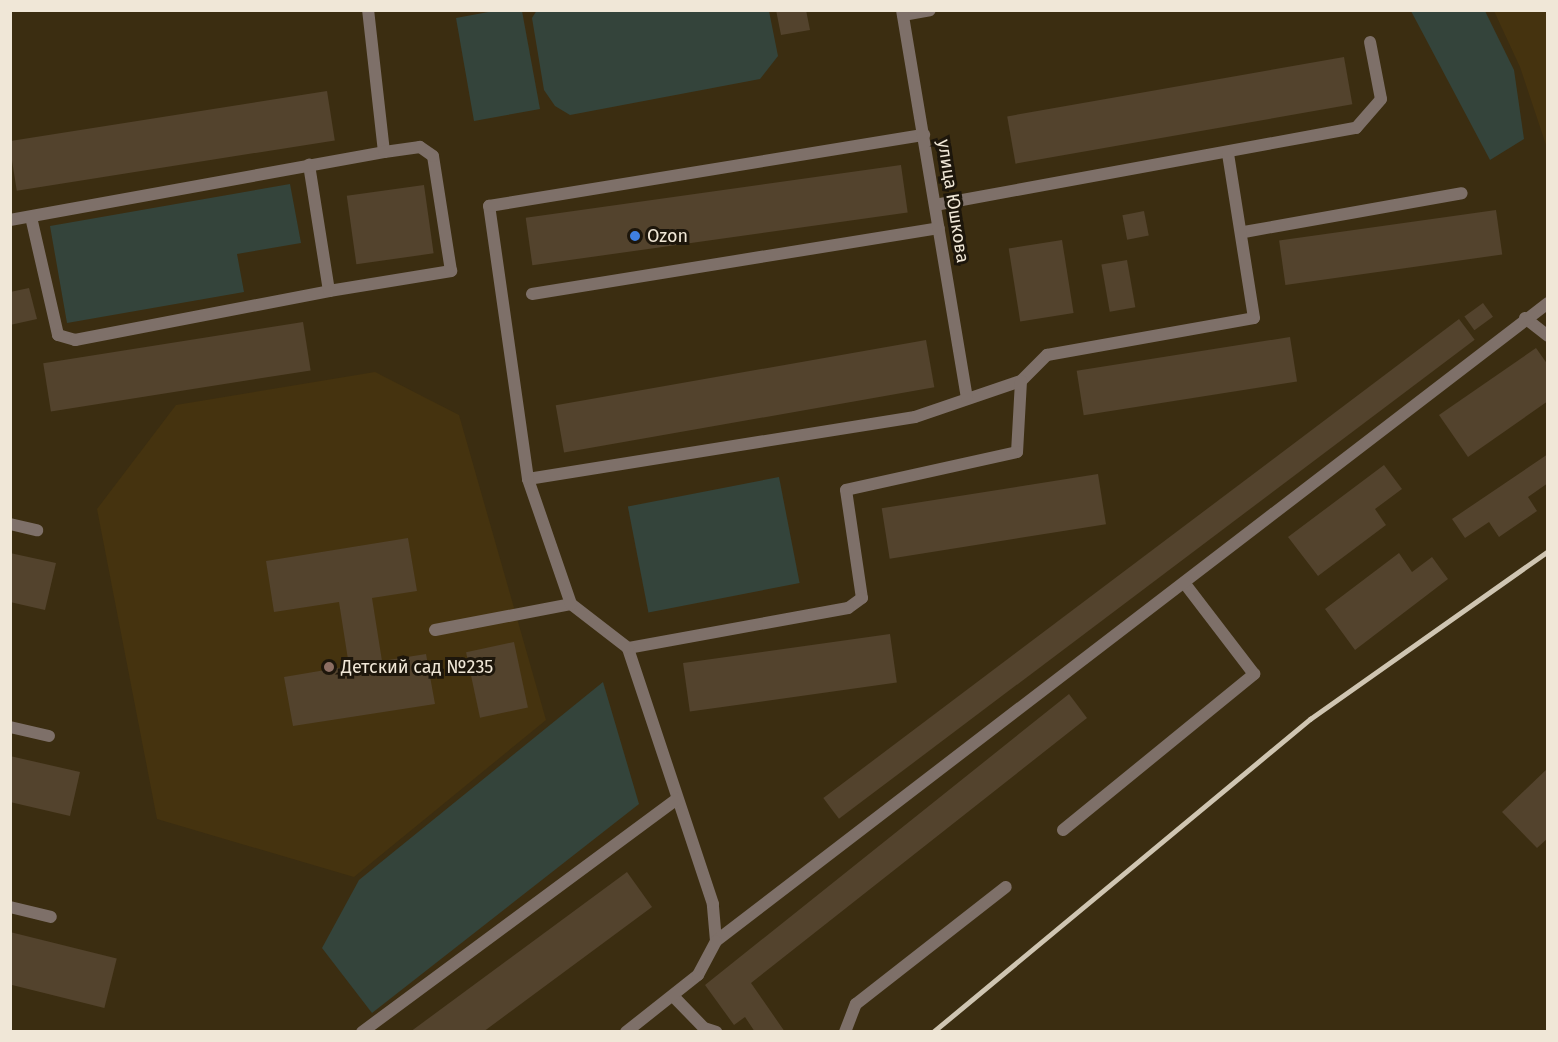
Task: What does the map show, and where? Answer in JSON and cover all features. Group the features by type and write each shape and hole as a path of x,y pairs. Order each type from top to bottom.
{"street":[{"path":"368,10 384,152"},
{"path":"902,13 930,10"},
{"name":"улица Юшкова","path":"902,13 967,397"},
{"path":"935,205 1356,128 1381,99 1370,42"},
{"path":"716,941 713,904 676,799 628,648 571,603 528,479 489,206 924,135"},
{"path":"10,220 31,216 309,165 420,147 433,156 451,271 328,291 75,340 58,335 31,216"},
{"path":"528,479 915,417 967,397 1020,381 1047,355 1254,318 1244,232 1228,153"},
{"path":"309,165 328,291"},
{"path":"1244,232 1462,193"},
{"path":"532,294 939,228"},
{"path":"626,1032 674,997 698,975 716,941 1186,585 1524,318 1548,303"},
{"path":"1524,318 1548,336"},
{"path":"628,648 848,608 862,598 846,490 1017,452 1020,381"},
{"path":"10,524 38,530"},
{"path":"1063,830 1254,674 1186,585"},
{"path":"435,630 571,603"},
{"path":"10,727 49,736"},
{"path":"362,1032 676,799"},
{"path":"846,1032 856,1004 1006,887"},
{"path":"10,907 51,917"},
{"path":"674,997 704,1028 716,1032"}],"shaded area":[{"path":"1494,11 1547,11 1547,148 1520,67"},
{"name":"Детский сад №235","path":"375,372 459,415 546,720 354,877 157,819 97,509 176,405"}],"green space":[{"path":"499,10 522,11 540,109 474,121 456,18"},
{"path":"537,10 769,11 778,56 760,79 570,115 555,106 544,90 532,18"},
{"path":"1411,11 1485,11 1514,70 1524,139 1490,160"},
{"path":"290,184 301,243 237,254 244,292 67,323 50,226"},
{"path":"779,477 800,583 648,612 628,506"},
{"path":"603,682 639,804 372,1013 322,948 359,880"}],"building":[{"path":"776,10 806,10 810,30 781,35"},
{"path":"1344,57 1352,104 1016,164 1007,116"},
{"path":"327,91 335,140 17,191 10,141"},
{"path":"901,165 908,213 532,265 526,218"},
{"path":"424,185 434,253 356,264 347,196"},
{"path":"1496,210 1502,255 1285,285 1279,240"},
{"path":"1144,211 1149,236 1127,240 1122,215"},
{"path":"1062,240 1074,313 1020,322 1009,248"},
{"path":"1127,260 1135,307 1110,312 1101,265"},
{"path":"29,288 37,319 10,325 10,292"},
{"path":"1483,303 1493,317 1474,330 1464,317"},
{"path":"1459,319 1475,340 839,819 823,798"},
{"path":"303,322 311,370 51,412 43,363"},
{"path":"1290,337 1297,381 1084,415 1077,371"},
{"path":"926,340 934,387 564,453 556,405"},
{"path":"1536,348 1548,365 1548,401 1468,457 1439,415"},
{"path":"1548,454 1548,483 1528,497 1537,511 1499,537 1489,522 1465,538 1452,519"},
{"path":"1384,465 1402,489 1375,509 1386,525 1318,576 1288,537"},
{"path":"1098,474 1106,524 890,559 882,508"},
{"path":"408,538 417,591 372,598 382,661 426,654 435,704 293,726 284,677 349,666 339,602 274,612 266,561"},
{"path":"10,553 56,563 45,610 10,602"},
{"path":"1399,553 1412,572 1432,557 1448,579 1355,650 1325,609"},
{"path":"890,634 897,683 690,712 683,663"},
{"path":"514,642 528,708 480,718 466,652"},
{"path":"1069,694 1087,718 751,983 785,1032 755,1032 745,1017 734,1025 705,985"},
{"path":"10,756 80,772 70,816 10,802"},
{"path":"1548,768 1548,838 1537,848 1502,812"},
{"path":"627,872 652,907 483,1032 410,1032"},
{"path":"10,932 117,959 104,1008 10,985"}],"railway":[{"path":"933,1032 1310,719 1548,551"}],"place":[{"name":"Ozon","path":"635,236"},
{"name":"Детский сад №235","path":"329,667"}]}
